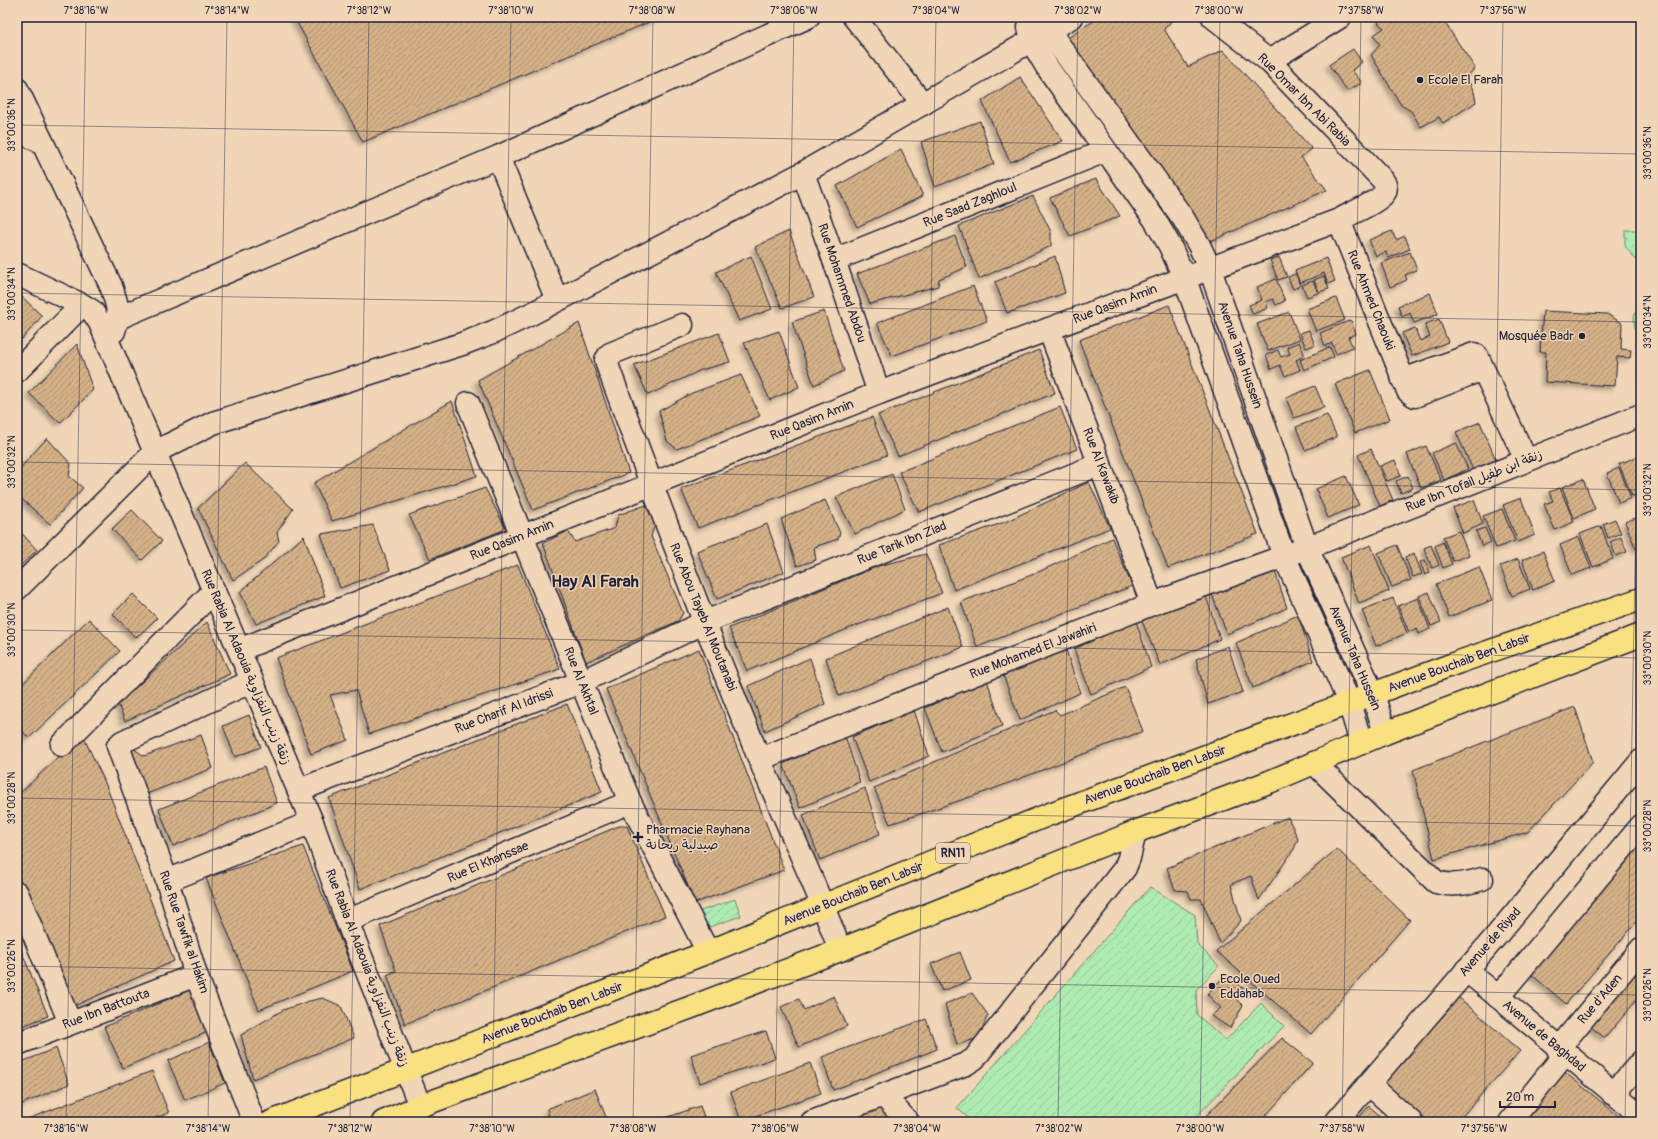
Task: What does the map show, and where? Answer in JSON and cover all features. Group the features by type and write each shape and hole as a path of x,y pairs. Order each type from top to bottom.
{"main road":[{"name":"Avenue Bouchaib Ben Labsir","path":"271,1122 491,1038 1050,814 1349,702 1641,599"},
{"path":"383,1122 420,1106 689,1008 840,950 1314,763 1385,733 1638,638"}],"street":[{"path":"118,318 498,157 808,17"},
{"path":"854,17 923,104"},
{"name":"Avenue Taha Hussein","path":"1027,17 1040,36 1183,218 1210,269 1307,548 1373,694 1385,733"},
{"path":"17,589 154,452 213,423 462,344 493,332 803,173 1072,17"},
{"name":"Rue Omar Ibn Abi Rabia","path":"1213,17 1269,61 1380,177 1385,183 1385,191"},
{"path":"1269,61 1340,17"},
{"name":"Avenue Taha Hussein","path":"1040,36 1047,67 1155,220 1170,246 1184,277 1284,556 1349,702 1361,743"},
{"path":"17,89 111,286 118,306 118,318 109,344"},
{"path":"17,131 42,142"},
{"name":"Rue Saad Zaghloul","path":"834,260 1105,151"},
{"path":"498,157 557,300"},
{"name":"Rue Mohammed Abdou","path":"803,173 879,393"},
{"name":"Rue Qasim Amin","path":"239,650 879,393 1184,277 1210,269 1339,220 1380,198 1385,191"},
{"name":"Rue Ahmed Chaouki","path":"1339,220 1408,392 1415,396 1483,369 1526,460"},
{"name":"Rue Rabia Al Adaouia زنقة زينب النفزاوية","path":"17,274 82,305 92,311 100,323 299,790 347,921 420,1106"},
{"path":"17,371 82,305"},
{"name":"Rue Abou Tayeb Al Moutanabi","path":"682,325 610,354 607,356 608,367 651,484 705,622 760,759 823,906 840,950"},
{"name":"Rue Al Kawakib","path":"1049,329 1152,604"},
{"name":"Rue Al Akhtal","path":"468,403 630,802 708,952"},
{"name":"Rue Ibn Tofail زنقة ابن طفيل","path":"1307,548 1641,414"},
{"name":"Rue Tarik Ibn Ziad","path":"705,622 1100,464"},
{"name":"Rue Mohamed El Jawahiri","path":"760,759 1152,604 1307,548"},
{"path":"62,745 214,591"},
{"name":"Rue Charif Al Idrissi","path":"299,790 581,682 705,622"},
{"name":"Rue Rue Tawfik al Hakim","path":"252,681 122,742 118,746 167,881 196,975 254,1122"},
{"name":"Avenue de Riyad","path":"1336,1122 1497,935 1641,760"},
{"path":"1314,763 1436,882 1444,884 1461,884 1482,879"},
{"name":"Rue El Khanssae","path":"347,921 630,802"},
{"path":"167,881 312,822"},
{"path":"1498,997 1641,826"},
{"path":"812,1122 884,1096 966,1064 974,1059 1125,868 1136,832"},
{"path":"17,893 70,1023"},
{"name":"Rue d'Aden","path":"1511,1122 1562,1051 1641,949"},
{"name":"Avenue de Baghdad","path":"1466,970 1641,1116"},
{"name":"Rue Ibn Battouta","path":"17,1044 196,975"},
{"path":"1613,1094 1641,1062"},
{"path":"1369,1084 1411,1122"},
{"path":"884,1096 904,1120"}],"green space":[{"path":"1625,230 1641,230 1641,266 1625,246"},
{"path":"1641,300 1641,380 1639,381 1634,317"},
{"path":"1150,887 1195,915 1197,944 1219,966 1196,990 1197,1015 1226,1040 1261,1003 1284,1026 1191,1122 972,1122 957,1108"},
{"path":"735,899 741,916 695,932 689,915"}],"building":[{"path":"294,17 661,17 363,142"},
{"path":"1099,17 1175,17 1164,29 1188,67 1223,50 1312,149 1301,157 1327,190 1211,241 1062,42"},
{"path":"1381,17 1441,17 1475,68 1467,77 1474,92 1476,102 1443,123 1439,117 1421,127 1411,111 1401,105 1371,55 1380,45 1374,35 1384,28 1378,23"},
{"path":"1353,49 1362,62 1352,70 1362,83 1347,91 1329,65"},
{"path":"1020,77 1063,141 1010,162 982,101"},
{"path":"980,121 994,164 935,187 921,142"},
{"path":"901,149 923,196 857,227 837,186"},
{"path":"1096,179 1120,216 1070,236 1050,198"},
{"path":"1033,196 1051,232 1051,246 979,279 959,226"},
{"path":"789,231 814,297 782,308 755,247"},
{"path":"1392,231 1396,240 1405,236 1410,249 1388,258 1386,252 1376,256 1369,240"},
{"path":"955,236 967,267 939,279 938,286 870,304 857,274"},
{"path":"1410,252 1417,270 1405,275 1407,280 1390,287 1381,263"},
{"path":"751,256 772,309 739,321 716,272"},
{"path":"1055,256 1065,293 1007,313 995,282"},
{"path":"1279,257 1287,277 1278,280 1270,260"},
{"path":"1326,258 1335,281 1328,284 1324,273 1300,283 1295,271"},
{"path":"1296,274 1300,286 1293,289 1288,277"},
{"path":"1324,276 1329,289 1319,292 1314,280"},
{"path":"1276,279 1285,301 1276,305 1273,299 1266,302 1268,308 1253,314 1249,305 1262,300 1257,287"},
{"path":"1313,281 1318,293 1307,297 1302,285"},
{"path":"973,286 987,321 892,356 877,323"},
{"path":"17,292 42,316 22,339 17,334"},
{"path":"1430,293 1438,314 1414,323 1410,313 1402,317 1398,306"},
{"path":"1336,298 1345,320 1316,331 1307,309"},
{"path":"1169,305 1258,534 1168,568 1079,340"},
{"path":"824,311 844,371 814,385 792,322"},
{"name":"Mosquée Badr","path":"1543,311 1607,314 1622,323 1621,349 1631,350 1630,358 1617,357 1615,386 1545,382 1546,352 1540,352"},
{"path":"1289,312 1300,339 1268,351 1257,324"},
{"path":"1439,319 1448,342 1412,356 1402,333 1415,328 1420,341 1430,337 1425,324"},
{"path":"1351,320 1356,334 1348,337 1353,347 1336,354 1332,343 1325,346 1320,333"},
{"path":"579,323 629,473 533,510 478,380"},
{"path":"1309,330 1315,345 1306,348 1300,333"},
{"path":"779,331 799,387 770,400 744,343"},
{"path":"719,333 730,362 701,370 648,395 634,365"},
{"path":"1299,342 1305,356 1296,360 1300,370 1285,376 1280,365 1271,369 1266,355 1278,350 1281,357 1290,354 1287,347"},
{"path":"77,344 93,390 60,423 29,393"},
{"path":"1330,347 1334,357 1304,370 1300,360"},
{"path":"1039,350 1055,393 898,456 878,415"},
{"path":"1370,370 1390,419 1355,433 1335,384"},
{"path":"741,375 760,416 677,449 667,441 659,411 692,393"},
{"path":"1315,386 1324,407 1294,418 1286,398"},
{"path":"452,401 477,476 332,521 314,483"},
{"path":"1060,407 1077,449 919,512 899,472"},
{"path":"1327,415 1337,437 1305,450 1296,427"},
{"path":"872,417 887,455 698,528 681,489"},
{"path":"1480,422 1496,460 1473,470 1456,432"},
{"path":"47,438 71,464 69,476 83,488 50,524 17,495 17,472"},
{"path":"1456,443 1468,469 1444,480 1432,453"},
{"path":"1426,446 1441,480 1421,488 1407,454"},
{"path":"1371,449 1393,500 1380,506 1358,455"},
{"path":"1641,455 1641,493 1632,496 1619,464"},
{"path":"1395,460 1401,476 1387,481 1380,466"},
{"path":"245,463 293,509 277,532 279,541 263,560 233,580 198,508"},
{"path":"1619,468 1631,498 1619,503 1607,473"},
{"path":"892,474 905,509 855,534 836,497"},
{"path":"1346,476 1359,505 1328,518 1316,489"},
{"path":"1408,476 1413,488 1401,493 1396,481"},
{"path":"1583,479 1595,509 1574,518 1562,487"},
{"path":"1089,482 1110,528 954,590 939,545 1005,522"},
{"path":"485,488 506,529 430,559 409,515"},
{"path":"1560,488 1574,522 1555,530 1544,504 1553,501 1549,492"},
{"path":"1521,498 1535,535 1518,542 1503,505"},
{"path":"825,500 840,533 838,539 814,547 816,560 797,566 781,519"},
{"path":"1474,500 1483,524 1463,533 1453,508"},
{"path":"646,505 655,525 651,536 683,613 678,621 586,662 543,543 568,531 575,542 615,528 618,515"},
{"path":"1502,509 1515,541 1496,548 1483,516"},
{"path":"132,510 162,541 142,560 112,529"},
{"path":"1641,516 1641,547 1636,549 1625,522"},
{"path":"1615,519 1621,533 1608,538 1603,524"},
{"path":"767,524 784,572 717,599 697,551"},
{"path":"373,525 390,570 340,588 321,534"},
{"path":"1601,526 1613,559 1593,567 1580,534"},
{"path":"17,528 37,550 17,569"},
{"path":"1485,528 1491,542 1482,546 1476,531"},
{"path":"1459,531 1469,555 1453,561 1443,537"},
{"path":"304,536 325,596 256,624 240,592"},
{"path":"1579,537 1591,568 1572,575 1560,545"},
{"path":"1621,537 1627,552 1616,556 1610,542"},
{"path":"1112,538 1132,586 977,647 961,602 1034,574"},
{"path":"1443,542 1452,564 1443,568 1435,546"},
{"path":"1371,545 1389,591 1359,603 1341,557"},
{"path":"1397,545 1411,580 1392,587 1378,553"},
{"path":"1431,545 1439,565 1432,568 1424,548"},
{"path":"1543,551 1555,581 1533,590 1522,560"},
{"path":"1414,553 1422,574 1413,577 1405,557"},
{"path":"926,554 942,593 845,630 747,671 729,628 878,566"},
{"path":"1518,559 1530,589 1512,596 1500,566"},
{"path":"1425,560 1430,573 1425,575 1420,562"},
{"path":"1272,562 1287,608 1227,634 1210,589"},
{"path":"518,565 560,669 369,734 356,690 330,695 348,740 311,754 276,658"},
{"path":"1479,567 1492,600 1449,617 1436,584"},
{"path":"1429,592 1441,622 1431,626 1419,596"},
{"path":"1205,593 1220,639 1160,665 1142,621"},
{"path":"133,594 157,618 136,638 113,614"},
{"path":"1393,598 1407,633 1376,646 1362,610"},
{"path":"1418,598 1430,629 1419,634 1417,628 1409,632 1398,606"},
{"path":"948,607 963,647 839,696 826,658"},
{"path":"1298,615 1313,661 1253,688 1236,643"},
{"path":"89,619 120,651 29,738 17,725 17,689"},
{"path":"1136,621 1151,667 1091,694 1074,649"},
{"path":"207,622 230,674 125,721 118,704"},
{"path":"1228,646 1243,692 1208,704 1196,659"},
{"path":"1065,647 1080,693 1020,720 1003,675"},
{"path":"699,649 784,870 695,903 606,689"},
{"path":"810,658 825,704 765,731 748,686"},
{"path":"987,680 1002,726 942,752 925,708"},
{"path":"1125,687 1143,731 988,791 890,824 874,788 1055,710 1060,715"},
{"path":"567,704 602,792 360,889 329,798"},
{"path":"1575,707 1593,762 1528,832 1434,859 1413,770"},
{"path":"914,710 929,756 869,782 852,737"},
{"path":"249,715 261,747 235,757 223,726"},
{"path":"82,734 104,780 174,961 72,1007 17,874 17,796"},
{"path":"201,735 213,768 144,795 126,753 133,748 144,756"},
{"path":"845,736 860,782 800,808 783,764"},
{"path":"264,767 277,803 173,846 159,809"},
{"path":"865,788 880,834 820,860 803,815"},
{"path":"1288,817 1298,839 1294,849 1259,900 1251,876 1231,884 1241,921 1220,943 1201,899 1191,899 1188,891 1175,890 1167,868"},
{"path":"619,826 627,826 665,916 405,1024 387,975 396,971 380,926"},
{"path":"1641,831 1641,917 1566,1004 1524,968"},
{"path":"303,846 353,971 259,1010 206,878"},
{"path":"1337,849 1410,920 1311,1034 1216,951"},
{"path":"17,940 48,1016 17,1028"},
{"path":"1641,950 1641,995 1605,1038 1582,1020"},
{"path":"960,952 971,980 942,991 931,964"},
{"path":"1227,974 1245,990 1236,999 1243,1006 1230,1028 1211,1016 1221,1008 1207,994"},
{"path":"194,988 210,1031 123,1068 104,1027"},
{"path":"972,993 988,1015 978,1038 957,1045 945,1004"},
{"path":"1456,995 1520,1051 1457,1122 1429,1122 1380,1079"},
{"path":"834,996 847,1026 799,1047 781,1007 799,999 804,1010"},
{"path":"323,998 341,1006 354,1038 253,1079 241,1035 283,1010"},
{"path":"926,1019 937,1049 833,1090 822,1057"},
{"path":"766,1031 775,1058 700,1083 691,1055"},
{"path":"1282,1038 1313,1063 1260,1122 1200,1122"},
{"path":"209,1042 225,1083 185,1100 168,1061"},
{"path":"56,1048 69,1084 17,1106 17,1064"},
{"path":"810,1063 821,1093 741,1121 731,1092"},
{"path":"1561,1069 1626,1122 1533,1122 1523,1114"},
{"path":"152,1071 169,1113 145,1122 20,1122"},
{"path":"595,1089 606,1117 590,1122 550,1122 547,1109"},
{"path":"700,1106 706,1122 654,1122"},
{"path":"1369,1106 1387,1122 1355,1122"},
{"path":"880,1107 890,1122 843,1122"}],"place":[{"name":"Ecole El Farah","path":"1420,80"},
{"name":"Mosquée Badr","path":"1582,336"},
{"name":"Pharmacie Rayhana صيدلية ريحانة","path":"638,837"},
{"name":"Ecole Oued Eddahab","path":"1212,986"}],"district":[{"name":"Hay Al Farah","path":"595,581"}]}
